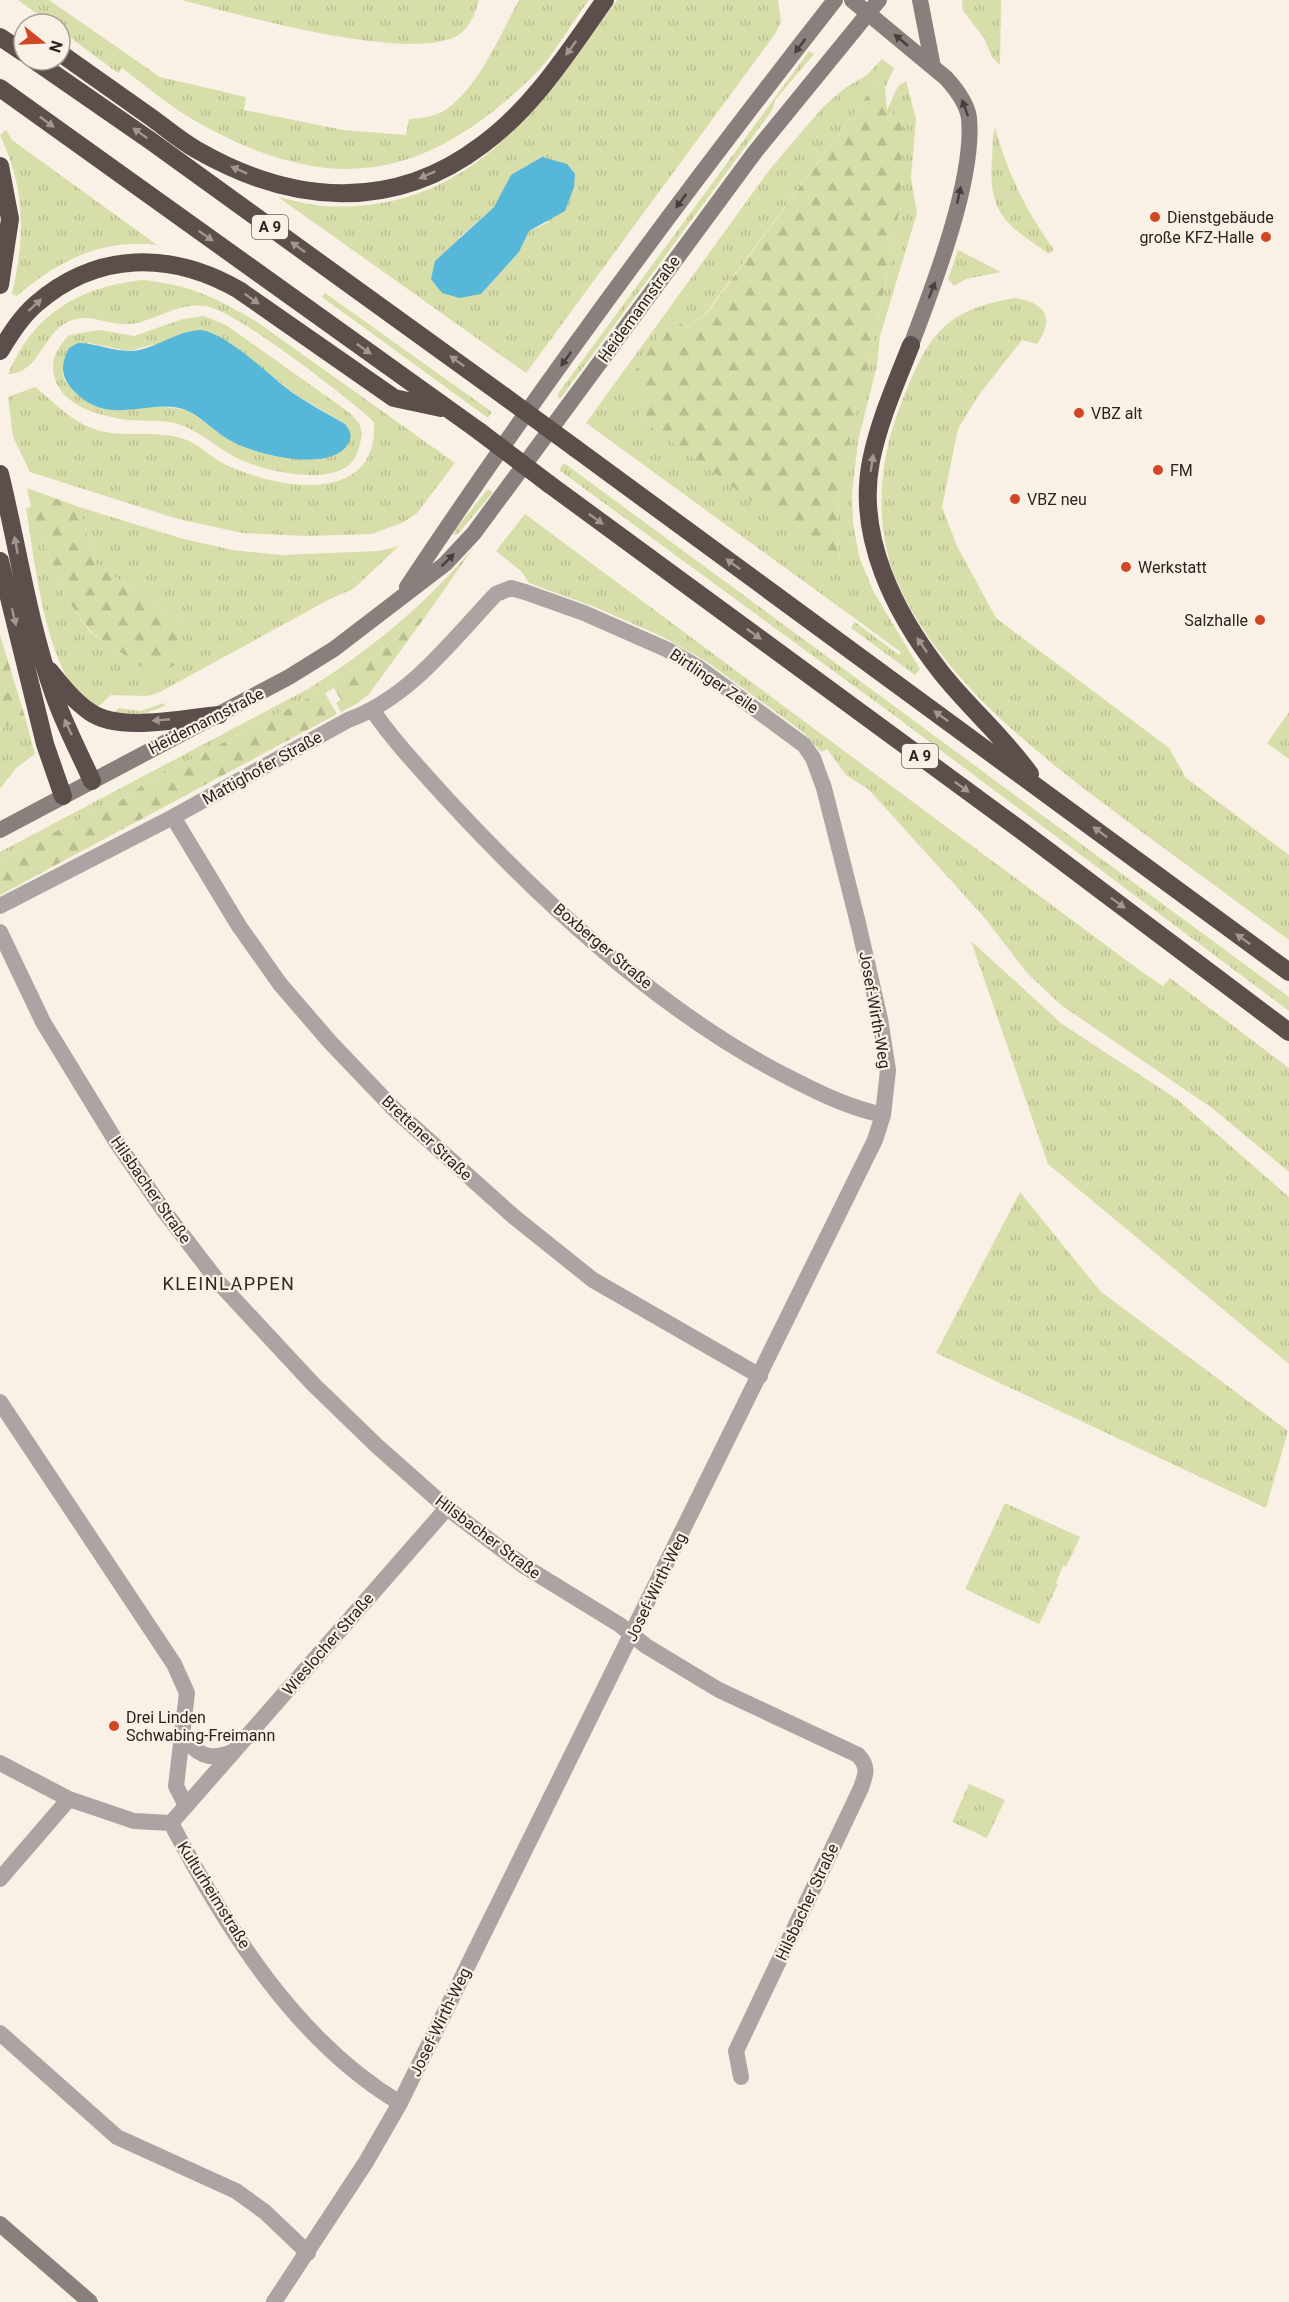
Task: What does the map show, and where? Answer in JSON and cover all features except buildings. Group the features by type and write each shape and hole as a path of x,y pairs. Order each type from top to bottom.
{"highway":[{"path":"72,61 196,149 263,180 301,190 341,195 377,191 412,182 447,167 483,145 552,75 605,0"},
{"path":"0,34 12,44"},
{"name":"A 9","path":"51,72 151,141 504,396 1289,972"},
{"name":"A 9","path":"0,88 449,409 1022,831 1289,1032"},
{"path":"0,166 10,219 0,285"},
{"path":"0,351 16,325 34,305 59,286 88,271 120,263 180,264 212,274 239,290 394,398 449,409"},
{"path":"911,345 886,407 871,462 869,506 873,541 884,578 908,624 940,672 1015,753 1039,787"},
{"path":"0,474 27,604 44,663 54,695 92,781"},
{"path":"0,561 45,744 63,796"},
{"path":"44,663 68,693 91,713 103,718 126,723 219,715"}],"main road":[{"name":"Heidemannstraße","path":"401,595 544,389 649,244 836,0"},
{"path":"852,0 874,6 957,90 968,115 969,135 958,200 944,251 911,345"},
{"path":"920,0 933,67"},
{"name":"Heidemannstraße","path":"0,830 289,677 334,649 401,595 445,564 474,533 755,152 874,6"},
{"path":"0,2224 90,2302"}],"street":[{"name":"Birtlinger Zeile","path":"496,594 511,588 574,609 640,636 699,668 804,746 813,758 836,833"},
{"name":"Mattighofer Straße","path":"0,906 173,817 348,720 373,711 400,693 416,678 496,594"},
{"name":"Boxberger Straße","path":"373,711 426,776 521,875 559,910 673,1004 778,1072 850,1107 883,1115"},
{"name":"Brettener Straße","path":"173,817 239,926 280,984 330,1042 395,1110 513,1216 593,1280 760,1376"},
{"name":"Josef-Wirth-Weg","path":"274,2302 308,2253 400,2103 875,1140 883,1115 888,1070 880,1019 836,833"},
{"name":"Hilsbacher Straße","path":"0,932 43,1022 110,1133 164,1212 220,1284 313,1384 376,1446 447,1508 524,1566 646,1646 712,1686 858,1755 865,1763 867,1773 861,1788 736,2051 741,2077"},
{"path":"0,1402 174,1664 187,1693 176,1786 186,1806"},
{"name":"Wieslocher Straße","path":"186,1806 447,1508"},
{"path":"181,1731 189,1746 203,1756 222,1757 235,1751"},
{"path":"0,1763 69,1799 135,1821 171,1823"},
{"path":"0,1879 69,1799"},
{"name":"Kulturheimstraße","path":"186,1806 171,1823 222,1913 298,2016 366,2082 400,2103"},
{"path":"0,2033 117,2137 236,2191 265,2212 308,2253"}],"green space":[{"path":"18,0 49,0 66,12 34,12"},
{"path":"181,0 479,0 468,26 455,37 430,43 398,43 360,40 320,33"},
{"path":"519,0 589,0 538,71 488,115 448,142 408,159 368,168 327,168 285,160 240,143 192,119 122,68 118,73 72,39 72,16 160,77 246,97 244,110 343,130 406,135 409,119 442,112 463,94 490,56"},
{"path":"617,0 778,0 781,22 775,34 526,373 278,197 323,206 375,204 420,193 461,173 497,146 529,114 589,40","holes":["494,207 549,222 529,231 519,252 481,294 460,237"]},
{"path":"962,0 1001,0 1000,65 992,57 984,38 963,11"},
{"path":"809,51 814,54 776,99 771,112 560,399 557,395"},
{"path":"882,59 894,68 885,88 875,85 706,313 686,328 678,322 649,400 638,417 840,565 837,525 841,477 878,322 900,208 887,110 898,86 906,81 916,119 911,178 917,213 880,336 877,365 858,441 852,494 853,523 859,556 873,591 920,669 915,675 851,628 855,622 899,655 901,652 586,423 770,169 823,107 845,88 867,75"},
{"path":"875,85 885,88 887,110 903,119 900,208 878,322 841,478 837,524 840,566 638,417 649,400 625,385 670,320 678,321 686,328 707,313"},
{"path":"995,127 1005,160 1019,191 1054,250 1049,254 1011,226 997,206 992,178"},
{"path":"6,130 12,140 157,245 118,245 82,255 48,272 17,296 12,294 19,252 21,213 15,175 0,135"},
{"path":"958,250 1001,272 966,279 954,286 948,279"},
{"path":"141,280 188,289 215,299 242,313 455,463 417,513 404,522 372,534 306,536 243,533 178,519 30,472 13,437 8,397 35,387 86,426 105,432 162,435 184,439 194,443 222,463 243,472 293,484 319,485 341,480 359,469 371,450 374,422 318,376 265,338 220,311 205,306 176,309 130,324 87,318 72,320 62,325 54,333 27,367 19,372 8,374 31,335 61,307 97,289"},
{"path":"325,293 492,412 488,418 322,297"},
{"path":"1015,298 1040,307 1044,312 1046,326 1037,344 1022,340 978,396 958,429 942,507 957,546 996,618 1169,748 1186,778 1289,855 1289,940 1077,783 1007,725 945,660 920,624 899,586 885,542 882,519 883,472 893,426 910,381 929,345 953,320 970,310"},
{"path":"204,316 226,325 350,413 359,423 362,434 358,450 351,463 342,470 330,474 315,475 284,473 257,466 237,458 196,432 178,424 128,420 106,416 84,408 65,395 58,387 53,370 54,359 58,349 69,335 100,330 134,336 183,319","holes":["229,342 295,394 345,424 233,442 187,410 77,394 65,381 62,372 89,343 129,351 152,345"]},
{"path":"564,463 1289,997 1289,1011 895,716 559,470"},
{"path":"27,488 79,507 96,564 183,623 180,663 154,675 92,633 64,596 45,543 26,508 31,507"},
{"path":"488,489 493,492 459,533 454,535 455,530"},
{"path":"79,507 180,538 232,550 281,555 379,551 399,546 353,589 328,600 158,693 148,696 111,695 97,708 73,686 55,649 42,601 26,508 45,543 64,596 91,633 154,674 183,623 96,564"},
{"path":"525,514 1142,972 1163,986 1170,978 1289,1068 1289,1172 1212,1108 1061,1005 1027,973 984,917 868,789 846,775 827,749 821,752 803,732 707,662 663,637 595,607 529,583 522,572 496,551"},
{"path":"474,547 430,610 375,655 314,695 144,784 129,796 93,812 0,861 0,852 308,689 332,674 397,624 437,588"},
{"path":"430,610 369,694 358,703 341,712 336,703 341,700 334,688 325,693 337,714 0,895 0,861 93,812 129,796 144,784 314,695 375,655"},
{"path":"0,635 25,717 0,729"},
{"path":"164,703 165,706 143,714 113,713 119,708 140,711"},
{"path":"1289,712 1289,759 1267,743"},
{"path":"25,717 35,754 16,768 0,789 0,729"},
{"path":"971,941 1062,1024 1178,1100 1289,1197 1289,1364 1048,1164"},
{"path":"1020,1192 1100,1291 1288,1431 1266,1508 936,1353"},
{"path":"1005,1503 1080,1537 1066,1567 1063,1566 1056,1583 1058,1584 1039,1624 965,1589"},
{"path":"969,1784 1005,1800 987,1838 952,1822"}],"water":[{"path":"542,157 567,164 575,174 574,187 565,211 529,231 519,252 481,294 460,298 442,293 431,279 435,261 494,207 511,175"},
{"path":"201,330 224,339 293,393 345,424 350,433 348,444 339,453 326,458 310,460 275,456 244,447 227,439 200,418 174,407 130,410 101,408 86,401 72,389 65,379 64,359 69,348 78,343 131,351"}],"place":[{"name":"Dienstgebäude","path":"1155,217"},
{"name":"große KFZ-Halle","path":"1266,237"},
{"name":"VBZ alt","path":"1079,413"},
{"name":"FM","path":"1158,470"},
{"name":"VBZ neu","path":"1015,499"},
{"name":"Werkstatt","path":"1126,567"},
{"name":"Salzhalle","path":"1260,620"},
{"name":"Drei Linden Schwabing-Freimann","path":"114,1726"}],"district":[{"name":"KLEINLAPPEN","path":"229,1283"}]}
